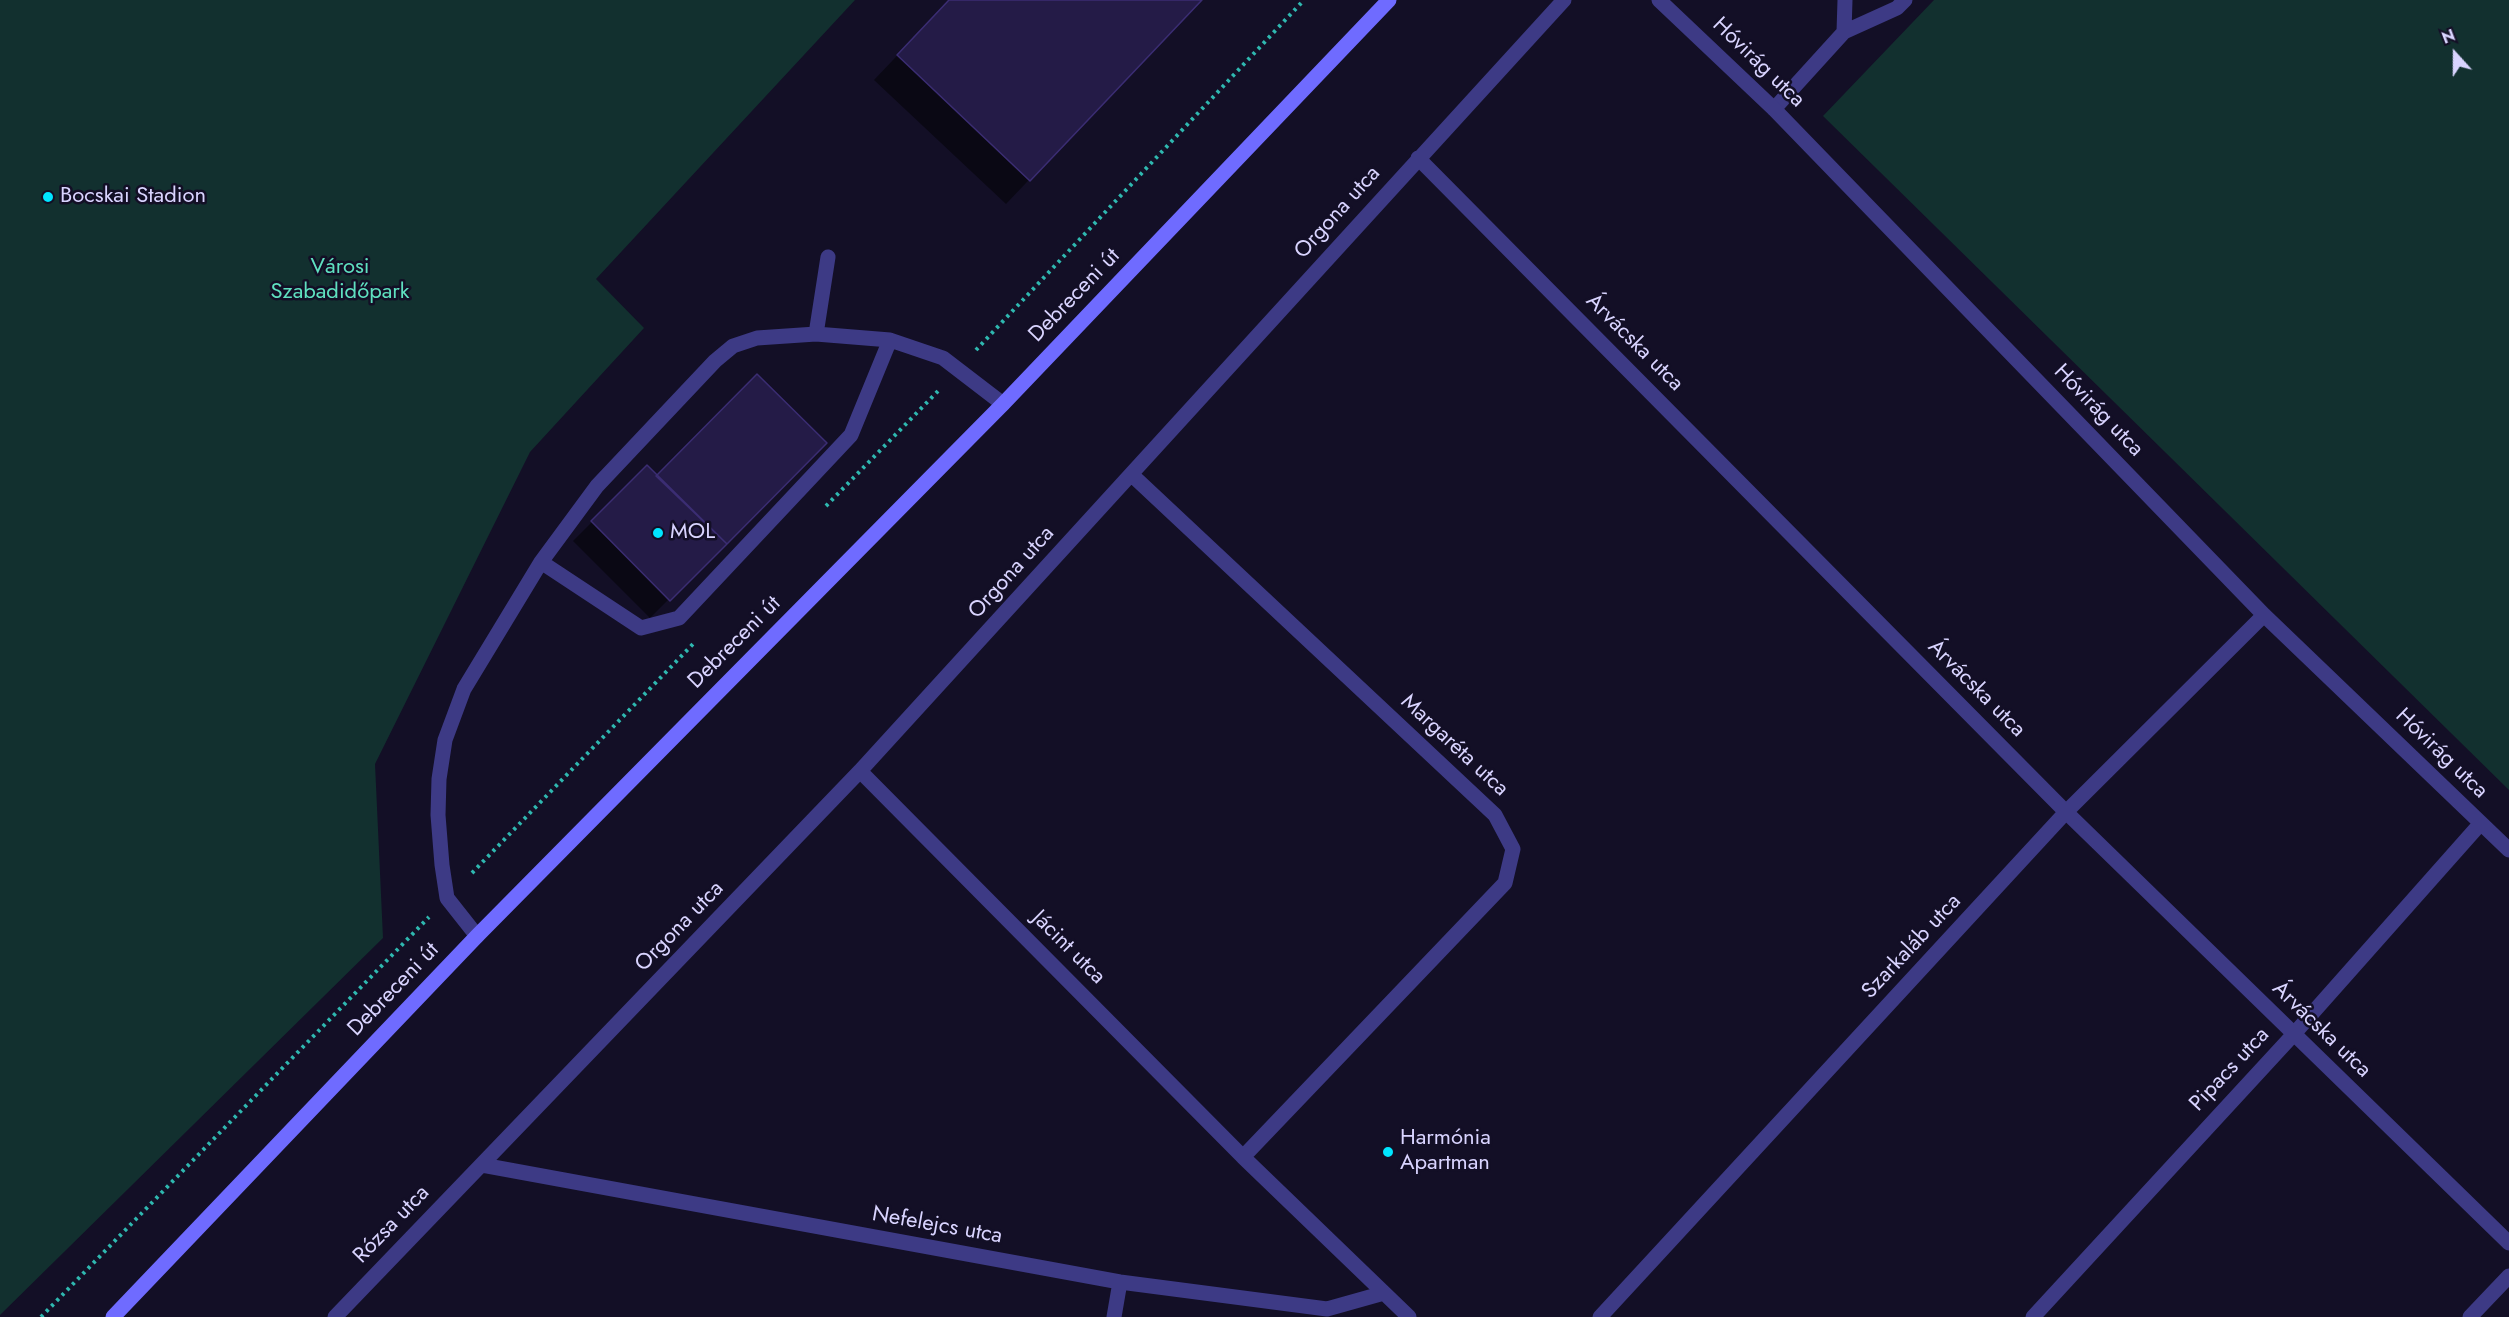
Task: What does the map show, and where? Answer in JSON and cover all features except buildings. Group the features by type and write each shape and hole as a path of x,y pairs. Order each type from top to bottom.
{"street":[{"name":"Debreceni út","path":"113,1317 477,936 1003,404 1389,0"},
{"name":"Orgona utca","path":"482,1165 860,771 1564,0"},
{"name":"Hóvirág utca","path":"1659,0 1774,109 2264,615 2509,850"},
{"path":"1844,32 1845,0"},
{"path":"1774,109 1844,32 1897,8 1905,0"},
{"name":"Árvácska utca","path":"1418,158 2066,812 2509,1243"},
{"path":"816,334 828,257"},
{"path":"477,936 447,898 438,815 439,780 445,741 464,689 541,562 597,486 724,354 733,346 757,338 816,334 890,340 943,358 1003,404"},
{"path":"541,562 641,628 679,618 851,435 890,340"},
{"name":"Margaréta utca","path":"1131,475 1496,815 1513,849 1505,883 1243,1157"},
{"name":"Szarkaláb utca","path":"1600,1317 2066,812 2264,615"},
{"name":"Jácint utca","path":"860,771 1243,1157"},
{"name":"Pipacs utca","path":"2033,1317 2294,1035 2481,824"},
{"path":"1243,1157 1410,1317"},
{"name":"Nefelejcs utca","path":"482,1165 1120,1282 1327,1309 1384,1293"},
{"name":"Rózsa utca","path":"335,1317 482,1165"},
{"path":"2470,1317 2509,1276"},
{"path":"1114,1317 1120,1282"}],"path":[{"path":"41,1317 424,922"}],"green space":[{"name":"Városi Szabadidőpark","path":"0,0 855,0 596,279 644,328 530,452 375,764 383,938 0,1315"},
{"path":"1934,0 2509,0 2509,790 1823,116"}],"place":[{"name":"Bocskai Stadion","path":"48,197"},
{"name":"MOL","path":"658,533"},
{"name":"Harmónia Apartman","path":"1388,1152"}]}
